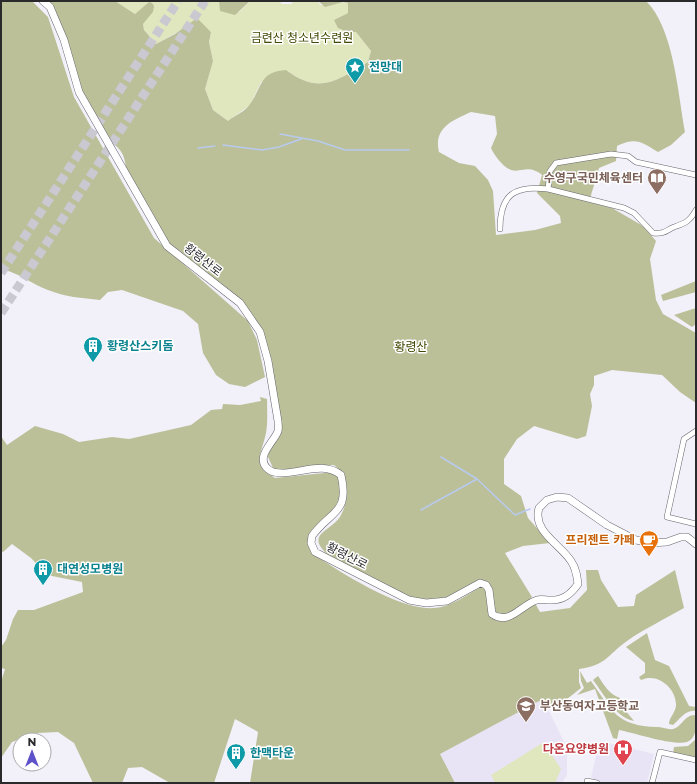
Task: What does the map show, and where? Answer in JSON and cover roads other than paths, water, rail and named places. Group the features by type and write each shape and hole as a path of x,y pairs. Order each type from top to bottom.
{"street":[{"name":"황령산로","path":"43,1 50,7 64,40 79,92 167,246 240,303 260,332 268,361 278,421 278,431 264,454 265,465 268,470 279,473 333,468 341,475 344,488 343,501 336,512 312,536 311,543 315,552 409,600 426,602 447,601 480,583 486,585 490,590 492,614 499,619 507,618 538,599 554,601 564,598 572,593 578,584 576,571 571,560 543,531 538,521 539,508 547,500 557,497 568,498 607,525 636,540 651,543 667,542 681,537 687,537 696,544"},
{"path":"548,189 550,171 556,163 611,154 628,156 636,162 696,175"},
{"path":"500,229 500,212 509,197 521,188 548,189 624,208 634,213 653,233 664,234 673,228 684,225 690,220 696,210"},
{"path":"696,431 684,439 667,517 696,524"},
{"path":"652,783 660,752 696,760"},
{"path":"587,781 597,783"}],"waterway":[{"path":"280,134 318,141 345,150 409,150"},
{"path":"223,145 262,150 279,147 301,139"},
{"path":"198,148 215,146"},
{"path":"441,457 477,479 515,515 530,509"},
{"path":"421,510 477,479"}],"tunnel":[{"path":"1,273 178,1"},
{"path":"1,313 205,1"}],"place":[{"name":"전망대","path":"355,84"},
{"name":"수영구국민체육센터","path":"657,195"},
{"name":"황령산스키돔","path":"93,363"},
{"name":"프리젠트 카페","path":"649,557"},
{"name":"대연성모병원","path":"43,586"},
{"name":"부산동여자고등학교","path":"526,723"},
{"name":"다온요양병원","path":"623,766"},
{"name":"한맥타운","path":"236,770"}],"park label":[{"name":"금련산 청소년수련원","path":"302,38"},
{"name":"황령산","path":"411,347"}]}
